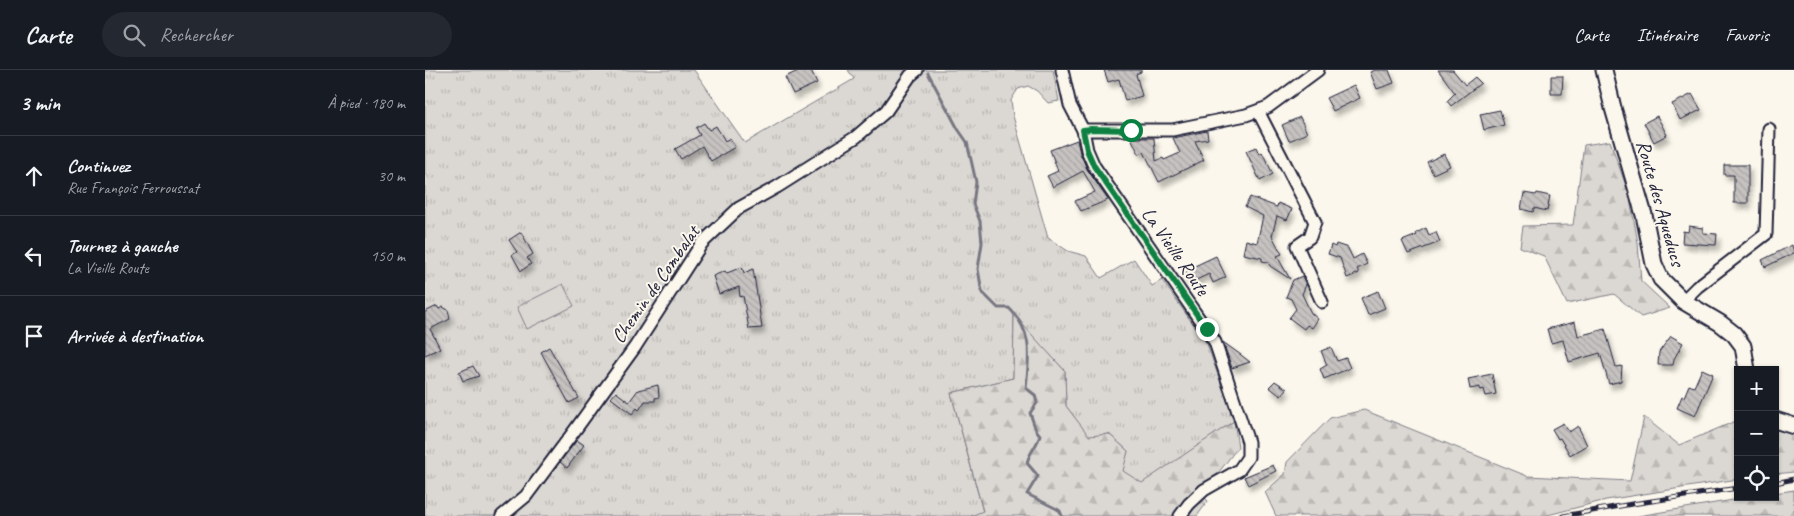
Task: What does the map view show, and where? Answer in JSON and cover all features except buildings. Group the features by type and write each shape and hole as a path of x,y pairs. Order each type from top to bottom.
{"main road":[{"name":"Route des Aqueducs","path":"1604,70 1644,214 1654,264 1661,279 1683,301 1720,323 1734,334 1743,346 1746,366"},
{"path":"1779,421 1794,426"}],"street":[{"name":"Chemin de Combalat","path":"502,516 526,496 575,430 635,346 702,244 739,208 777,187 856,136 886,111 910,76 917,70"},
{"name":"La Vieille Route","path":"1062,70 1071,105 1083,130 1087,150 1094,166 1215,342 1248,442 1248,457 1239,470 1204,490 1189,504 1180,516"},
{"path":"1083,130 1172,130 1258,111 1268,107 1318,70"},
{"path":"1258,111 1315,222 1310,237 1297,246 1322,302"},
{"path":"1683,301 1766,234 1769,129"}],"green space":[{"path":"425,70 694,70 745,143 854,79 848,70 1053,70 1059,101 1048,103 1037,91 1028,86 1018,89 1011,100 1013,116 1048,238 1068,251 1086,256 1101,278 1134,259 1152,286 1162,280 1207,344 1234,421 1142,484 1122,471 1128,451 1109,434 1089,437 1066,406 1065,371 1014,316 1013,378 951,393 983,512 971,516 425,516"},
{"path":"1610,141 1629,194 1638,243 1641,281 1670,308 1641,317 1614,294 1567,304 1544,256 1520,247 1523,226 1573,225 1584,145"},
{"path":"563,284 574,306 527,329 517,307"},
{"path":"1014,315 1065,371 1066,406 1089,436 1109,434 1128,451 1123,471 1142,483 1234,421 1238,447 1216,476 1196,489 1208,501 1197,516 971,516 983,511 951,393 1013,378"},
{"path":"1364,410 1527,476 1630,481 1644,417 1679,445 1734,422 1734,480 1606,500 1544,516 1276,516 1265,492 1285,474 1287,462 1330,418"},
{"path":"1779,431 1794,433 1794,472 1779,474"},
{"path":"1794,490 1794,516 1638,516 1734,500 1779,501 1779,492"}],"waterway":[{"path":"928,73 967,142 976,182 973,204 980,221 982,243 978,269 982,292 998,308 1009,308 1017,317 1026,336 1029,355 1026,388 1035,395 1037,403 1030,413 1036,430 1040,435 1027,463 1038,476 1027,494 1057,509 1062,516"}],"railway":[{"path":"1779,482 1794,479"},
{"path":"1563,516 1734,489"}],"route":[{"path":"1131,130 1083,130 1087,150 1094,166 1207,329"}]}
